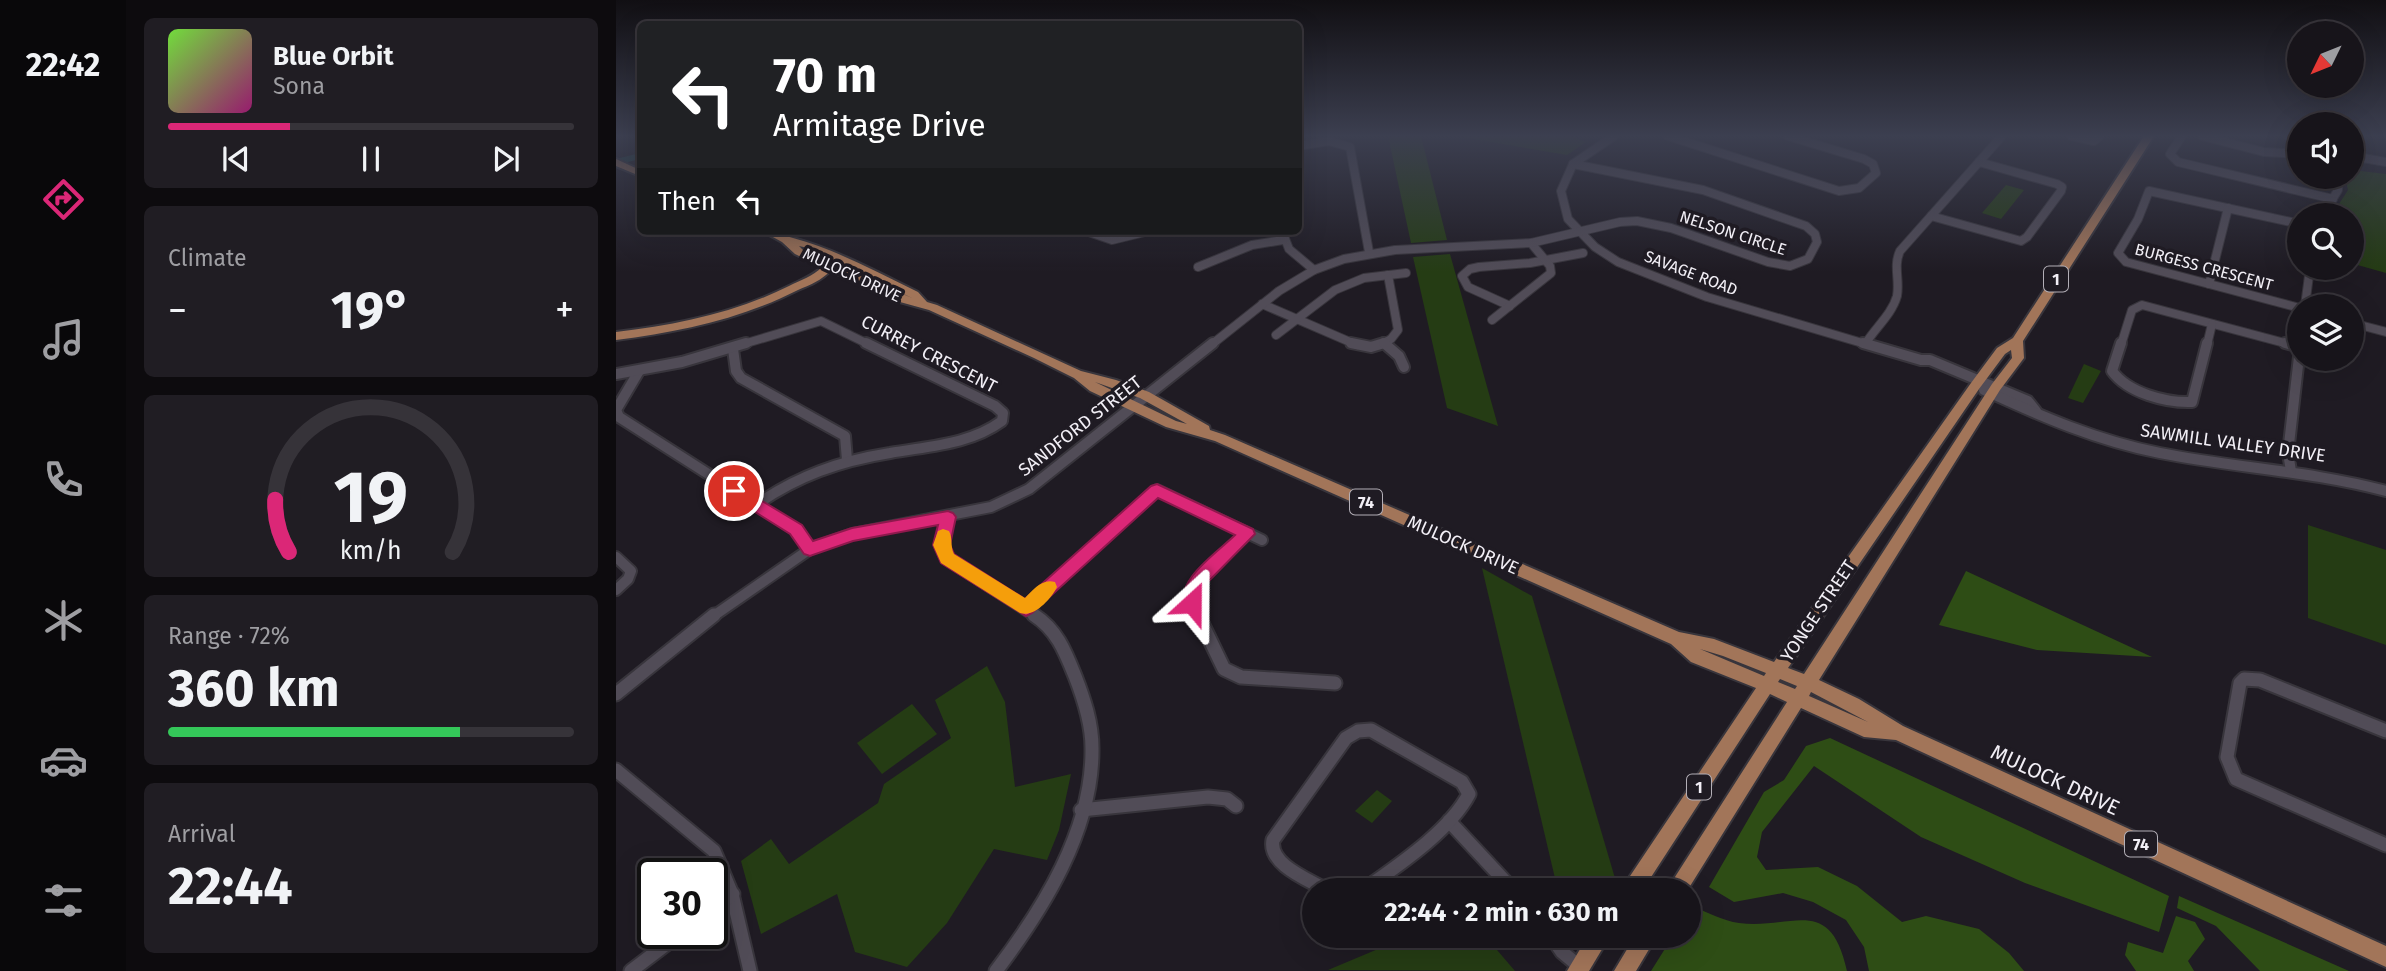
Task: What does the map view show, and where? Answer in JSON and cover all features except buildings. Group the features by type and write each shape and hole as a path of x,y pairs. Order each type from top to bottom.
{"main road":[{"name":"YONGE STREET","path":"1639,878 1977,383 2001,351 2017,341 2120,181"},
{"name":"MULOCK DRIVE","path":"775,235 786,240 799,252 834,262 904,300 922,303 1078,374 1105,379 1182,414 1211,435"},
{"path":"616,336 646,328 731,314 774,299 825,272 834,262"},
{"path":"616,328 646,328"},
{"name":"YONGE STREET","path":"1684,878 1994,391 2018,358 2017,341"},
{"name":"MULOCK DRIVE","path":"1078,374 1094,388 1171,424 1211,435 1677,639 1697,657 1773,678 1810,683 1873,714 1897,732 2386,957"},
{"name":"MULOCK DRIVE","path":"1773,678 1799,700 1864,730 1897,732"},
{"path":"1578,969 1592,948"},
{"path":"1624,971 1639,948"}],"street":[{"path":"1356,181 1369,252"},
{"name":"SAVAGE ROAD","path":"1564,181 1561,191 1565,212 1578,232 1618,262 1707,298 1922,360 1977,383"},
{"name":"NELSON CIRCLE","path":"1578,232 1620,222 1654,223 1769,262 1790,266 1808,259 1816,242 1815,234 1801,224 1703,190 1660,181"},
{"path":"1809,181 1848,192 1861,188 1868,181"},
{"path":"1866,343 1897,298 1895,260 1905,244 1962,181"},
{"path":"1931,216 2021,241 2027,237 2061,191 2062,187 2047,181"},
{"path":"2259,181 2333,199"},
{"path":"2330,203 2338,189"},
{"name":"BURGESS CRESCENT","path":"2287,221 2149,191 2138,219 2118,253 2126,262 2287,305"},
{"path":"2208,284 2228,208"},
{"name":"SANDFORD STREET","path":"616,694 708,620 810,549 852,534 991,507 1029,489 1262,304 1314,270 1369,252 1531,243 1578,232"},
{"path":"1098,235 1112,240 1133,235"},
{"path":"1198,267 1282,235 1296,257 1314,270"},
{"path":"1492,320 1551,272 1550,266 1531,243"},
{"path":"1510,306 1468,287 1462,276 1470,269 1479,267 1544,261 1583,253"},
{"path":"1276,335 1331,292 1364,278 1406,273"},
{"path":"1262,304 1369,348 1384,343 1397,334 1388,275"},
{"path":"2212,324 2192,402 2182,404 2133,388 2113,375 2124,334 2136,306 2153,307 2287,344"},
{"name":"CURREY CRESCENT","path":"616,374 733,349 821,321 995,406 1003,414 999,424 967,439 847,460 808,472 755,505"},
{"path":"2364,326 2386,332"},
{"path":"1384,343 1399,356 1404,367"},
{"path":"733,349 736,371 741,378 845,436 847,460"},
{"path":"639,371 616,410 619,417 796,530 810,549"},
{"path":"2291,471 2288,453 2297,371"},
{"name":"SAWMILL VALLEY DRIVE","path":"1977,383 2080,430 2148,450 2332,476 2386,491"},
{"path":"1026,608 1157,490 1262,540"},
{"path":"948,517 942,545 947,559 1026,608 1056,632 1064,647 1087,713 1092,758 1082,810 1071,844 1049,893 996,971"},
{"path":"1247,534 1191,591 1192,603 1224,669 1241,677 1335,683"},
{"path":"616,557 631,570 628,579 616,590"},
{"path":"2386,731 2260,680 2244,678 2240,683 2227,757 2236,779 2386,845"},
{"path":"1307,878 1276,859 1271,849 1273,840 1351,734 1371,730 1462,782 1469,794 1467,802 1449,821 1379,878"},
{"path":"616,770 713,851 724,869 733,894 750,971"},
{"path":"1082,810 1208,797 1227,799 1236,806"},
{"path":"1449,821 1502,878"},
{"path":"728,898 733,894"},
{"path":"1559,948 1578,969"},
{"path":"631,971 660,949"}],"green space":[{"path":"1398,181 1432,181 1447,240 1411,243"},
{"path":"2364,181 2386,181 2386,273 2364,267 2364,203 2340,203 2348,189 2364,189"},
{"path":"2006,185 2024,190 2001,219 1982,213"},
{"path":"1450,254 1498,426 1447,408 1413,257"},
{"path":"2084,364 2101,371 2083,403 2068,398"},
{"path":"2308,525 2386,550 2386,645 2308,618"},
{"path":"1482,568 1532,596 1615,878 1555,878"},
{"path":"1966,571 2152,657 2037,650 1939,625"},
{"path":"987,666 1005,702 1015,787 1071,774 1059,830 1047,860 994,849 947,923 907,967 855,952 837,894 761,934 741,861 771,839 789,864 878,803 884,784 951,738 935,700"},
{"path":"912,704 937,734 882,774 857,743"},
{"path":"1830,738 2169,896 2159,932 2025,883 1921,837 1814,766 1762,832 1757,857 1766,870 1818,867 1857,886 1902,922 1926,916 1979,929 2009,953 2024,971 1869,971 1864,947 1846,920 1813,902 1783,893 1734,902 1709,887 1764,792 1784,780 1806,746"},
{"path":"1377,790 1392,801 1372,823 1355,811"},
{"path":"2179,896 2349,971 2260,971 2216,926 2177,908"},
{"path":"1701,910 1739,923 1806,920 1819,923 1830,932 1840,947 1847,971 1651,971 1665,948 1701,948"},
{"path":"2176,916 2195,922 2205,939 2188,961 2194,971 2136,971 2125,955 2128,942 2163,953"},
{"path":"1380,948 1495,948 1515,971 1328,970"}],"slow traffic":[{"path":"943,535 943,553 947,559 1026,608 1048,587"}],"route":[{"path":"734,491 796,530 810,549 852,534 948,517 942,545 947,559 1026,608 1157,490 1247,534 1193,586 1192,603"}]}
